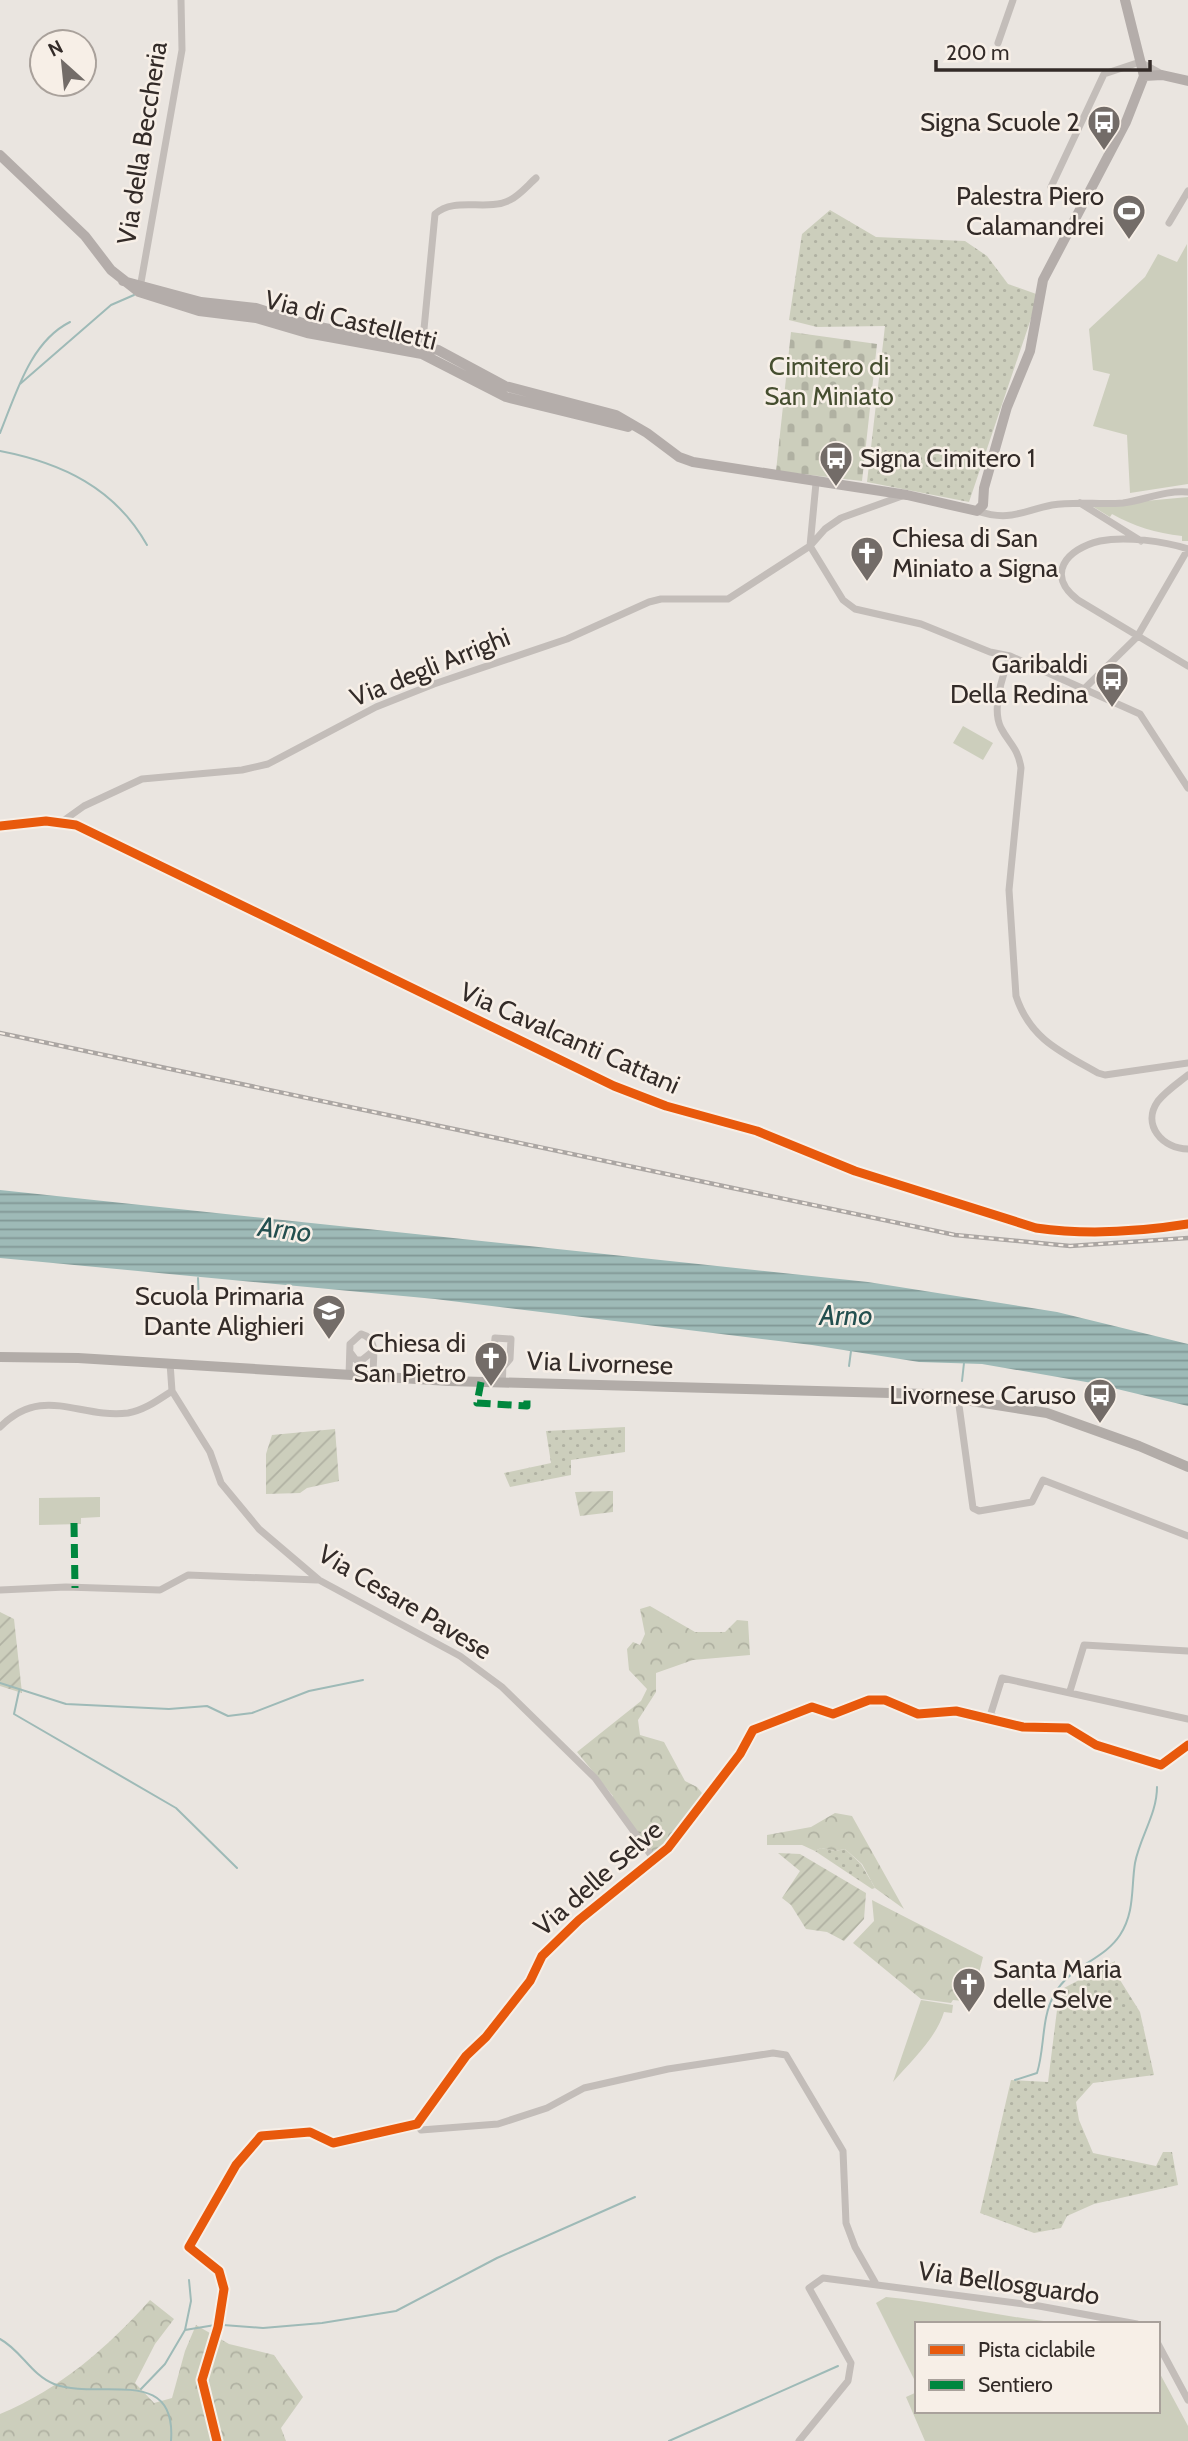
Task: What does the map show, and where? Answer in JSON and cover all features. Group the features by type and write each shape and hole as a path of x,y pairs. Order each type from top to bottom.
{"main road":[{"path":"973,510 984,488 1007,407 1030,351 1043,280 1126,122 1144,76 1125,0"},
{"path":"1144,76 1162,75 1188,81"},
{"name":"Via di Castelletti","path":"0,155 85,236 110,270 123,281 199,311 256,318 307,333 454,356 505,386 616,415 647,433 679,457 693,462 816,484 907,495 973,510"},
{"name":"Via Cavalcanti Cattani","path":"0,826 63,821 138,854 614,1086 666,1106 718,1118 855,1171 1036,1228 1065,1232 1118,1231 1188,1224"},
{"name":"Via Livornese","path":"0,1357 65,1357 502,1383 927,1394 1047,1413 1129,1442 1188,1467"}],"street":[{"name":"Via della Beccheria","path":"140,289 182,50 181,0"},
{"path":"998,43 1013,0"},
{"path":"1051,187 1100,78 1109,71 1140,62 1162,75"},
{"path":"422,350 435,214 443,207 511,200 536,177"},
{"path":"1169,223 1188,191"},
{"path":"816,484 810,546 835,590 855,609 921,624 990,652 1010,656 1116,703 1144,719 1166,758 1188,788"},
{"path":"973,510 1000,517 1024,515 1049,506 1078,502 1123,503 1177,491 1188,492"},
{"name":"Via degli Arrighi","path":"63,821 84,806 142,779 242,770 268,764 376,707 434,684 567,639 649,602 662,598 727,598 810,546 825,529 841,518 862,508 907,495"},
{"path":"1078,502 1142,542"},
{"path":"1084,689 1137,637 1188,549 1142,542 1103,541 1090,544 1069,557 1061,568 1063,589 1137,637 1188,666"},
{"path":"1010,656 1002,677 998,716 1000,727 1018,752 1021,768 1009,890 1016,996 1021,1011 1033,1031 1045,1042 1098,1073 1105,1075 1188,1063"},
{"path":"1188,1075 1158,1101 1152,1121 1160,1140 1168,1146 1188,1149"},
{"path":"349,1375 351,1340 361,1334 369,1337 373,1347 373,1376"},
{"path":"349,1348 353,1358 362,1360 369,1358 373,1347"},
{"name":"Via Cesare Pavese","path":"170,1363 172,1391 210,1452 221,1483 236,1505 282,1550 319,1580 460,1656 502,1687 595,1778 653,1858"},
{"path":"502,1383 504,1366"},
{"path":"0,1427 11,1416 29,1407 46,1404 131,1412 147,1407 172,1391"},
{"path":"958,1398 973,1508 979,1511 1025,1506 1032,1502 1043,1480 1188,1536"},
{"path":"0,1590 66,1587 160,1590 188,1575 319,1580"},
{"path":"1070,1692 1084,1645 1188,1651"},
{"path":"994,1718 991,1713 1002,1678 1188,1719"},
{"name":"Via delle Selve","path":"417,2124 466,2056 486,2037 530,1981 542,1956 682,1832 740,1754 753,1730 775,1719 812,1707 838,1713 875,1699 900,1704 918,1714 956,1711 1023,1727 1068,1728 1096,1745 1161,1765 1188,1745"},
{"path":"217,2441 202,2380 218,2327 224,2290 219,2272 189,2246 236,2165 261,2136 310,2132 333,2143 417,2124 421,2130 498,2124 547,2108 584,2088 668,2068 773,2053 786,2055 843,2151 846,2223 876,2284"},
{"name":"Via Bellosguardo","path":"799,2441 848,2381 851,2363 809,2288 823,2278 1124,2322"},
{"path":"1160,2348 1188,2400"}],"green space":[{"path":"830,210 876,237 965,241 987,256 1008,284 1039,295 969,502 867,482 885,326 817,327 789,320 802,234"},
{"path":"1187,244 1188,484 1130,493 1127,435 1093,426 1110,374 1093,370 1089,329 1145,277 1158,254 1177,262"},
{"name":"Cimitero di San Miniato","path":"791,332 877,344 862,481 776,471"},
{"path":"1188,497 1188,541 1182,541 1182,536 1145,528 1112,514 1110,517 1092,506"},
{"path":"963,726 993,743 983,760 953,743"},
{"path":"625,1427 625,1452 571,1460 571,1475 510,1487 504,1473 551,1463 546,1431"},
{"path":"335,1429 339,1481 307,1488 300,1493 266,1494 266,1454 272,1435"},
{"path":"613,1491 613,1512 580,1516 575,1492"},
{"path":"100,1497 100,1517 81,1518 81,1524 39,1525 39,1498"},
{"path":"650,1606 695,1632 725,1632 737,1620 748,1621 750,1655 693,1660 656,1673 656,1692 638,1720 640,1735 664,1742 685,1781 697,1787 706,1798 682,1832 653,1858 611,1800 613,1796 577,1752 641,1701 647,1689 629,1670 627,1649 633,1642 640,1645 645,1634 640,1609"},
{"path":"0,1612 14,1619 22,1693 0,1686"},
{"path":"835,1813 852,1816 904,1909 875,1888 862,1864 845,1849 835,1851 821,1848 815,1851 802,1845 767,1845 767,1835 811,1827"},
{"path":"821,1848 835,1851 845,1849 861,1864 875,1888 872,1889 815,1851"},
{"path":"778,1853 800,1854 866,1893 864,1919 844,1941 827,1932 806,1929 791,1905 782,1898 800,1871"},
{"path":"872,1900 983,1957 972,2002 953,2000 951,2003 921,1999 853,1943 874,1921"},
{"path":"1115,1961 1115,1972 1140,2012 1154,2075 1093,2083 1076,2102 1079,2120 1093,2153 1156,2166 1163,2152 1172,2152 1178,2185 1094,2204 1067,2216 1061,2228 1034,2233 980,2213 1011,2080 1048,2082 1057,2010 1064,1988"},
{"path":"921,2000 953,2005 952,2013 944,2012 930,2040 893,2082"},
{"path":"886,2297 1053,2322 915,2322 915,2381 876,2303"},
{"path":"150,2300 174,2319 155,2344 135,2383 154,2403 172,2398 185,2351 196,2325 229,2344 274,2355 303,2397 281,2428 286,2441 0,2441 0,2414 43,2392 81,2366 117,2335"},
{"path":"1160,2374 1188,2426 1188,2441 925,2441 906,2397 915,2393 915,2413 1160,2413"}],"water":[{"name":"Arno","path":"0,1190 868,1282 1057,1312 1188,1344 1188,1406 1092,1383 982,1364 919,1362 812,1345 435,1299 0,1258"}],"waterway":[{"path":"20,384 111,305 134,295"},
{"path":"0,433 34,356 44,342 70,322"},
{"path":"0,451 45,463 85,481 119,508 147,545"},
{"path":"198,1278 199,1302"},
{"path":"849,1366 851,1351"},
{"path":"962,1381 964,1363"},
{"path":"0,1683 66,1704 169,1709 207,1706 228,1716 252,1713 309,1691 363,1680"},
{"path":"19,1691 14,1714 176,1808 237,1868"},
{"path":"1015,2080 1037,2073 1047,2013 1061,1985 1113,1944 1125,1926 1130,1909 1135,1863 1154,1807 1157,1787"},
{"path":"223,2325 263,2328 322,2323 396,2311 497,2258 635,2197"},
{"path":"185,2330 191,2301 189,2280"},
{"path":"141,2389 165,2364 185,2330 215,2325"},
{"path":"0,2339 14,2349 39,2375 54,2384 72,2388 132,2390 148,2394 162,2402 170,2417 171,2441"},
{"path":"669,2441 838,2366"}],"railway":[{"path":"0,1033 955,1235 1070,1246 1188,1238"}],"marked path":[{"path":"481,1382 477,1403 527,1406 527,1400"},
{"path":"74,1523 75,1588"}],"cycle path":[{"path":"0,826 46,821 76,825 614,1086 666,1106 757,1131 855,1171 1036,1228 1112,1232 1188,1224"},
{"path":"217,2441 202,2380 218,2327 224,2289 219,2271 189,2247 236,2165 261,2136 310,2132 333,2143 417,2124 466,2056 486,2037 530,1981 542,1956 579,1920 668,1848 740,1754 753,1730 812,1707 833,1714 869,1700 885,1700 918,1714 956,1711 1023,1727 1068,1728 1096,1745 1161,1765 1188,1745"}],"place":[{"name":"Signa Scuole 2","path":"1104,152"},
{"name":"Palestra Piero Calamandrei","path":"1129,241"},
{"name":"Signa Cimitero 1","path":"836,488"},
{"name":"Chiesa di San Miniato a Signa","path":"867,583"},
{"name":"Garibaldi Della Redina","path":"1112,709"},
{"name":"Scuola Primaria Dante Alighieri","path":"329,1341"},
{"name":"Chiesa di San Pietro","path":"491,1388"},
{"name":"Livornese Caruso","path":"1100,1425"},
{"name":"Santa Maria delle Selve","path":"969,2014"}]}
